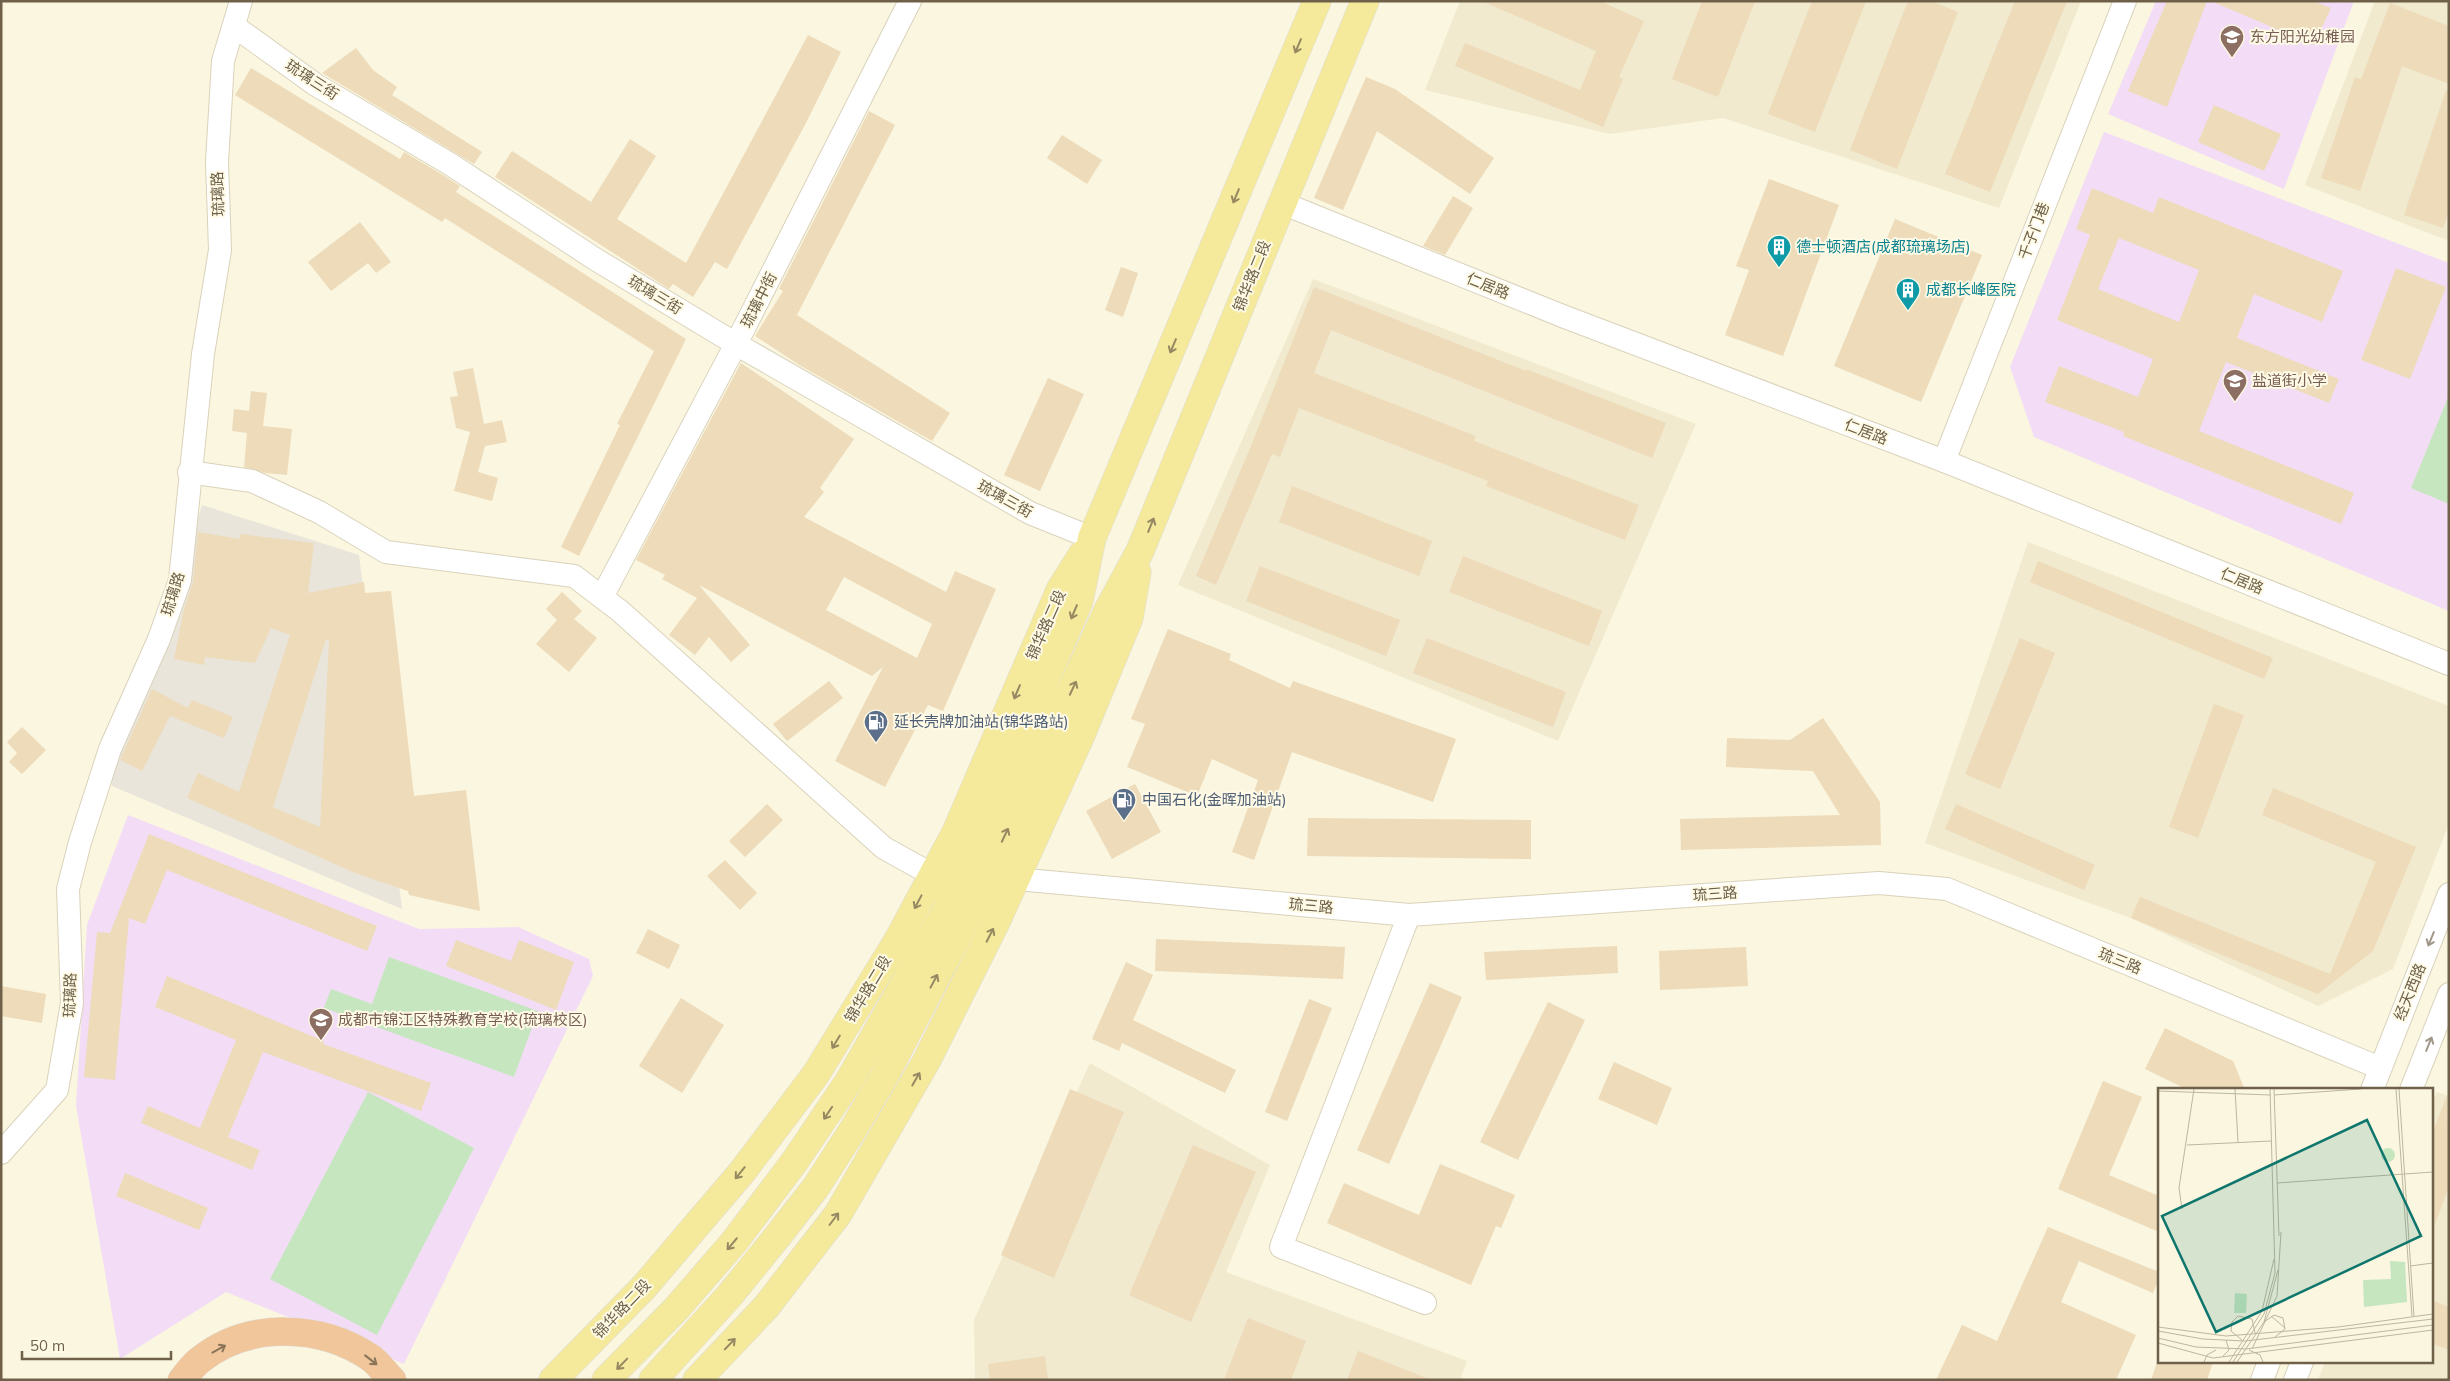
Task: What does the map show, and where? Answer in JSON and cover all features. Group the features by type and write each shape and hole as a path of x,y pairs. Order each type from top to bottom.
{"highway":[{"path":"182,1380 200,1360 227,1344 257,1334 291,1330 320,1335 339,1341 371,1359 392,1380"}],"main road":[{"name":"锦华路二段","path":"553,1380 644,1287 742,1172 816,1074 898,940 956,832 1060,590 1092,538 1317,1"},
{"name":"锦华路二段","path":"653,1380 730,1295 816,1187 854,1128 971,910 1107,612 1140,551 1364,1"},
{"name":"锦华路二段","path":"606,1380 676,1309 734,1242 795,1161 849,1082 946,911 1079,601 1092,538"},
{"name":"锦华路二段","path":"697,1380 766,1307 838,1214 927,1060 1016,880 1081,735 1129,618 1140,551"}],"street":[{"name":"琉璃路","path":"1,1153 57,1090 72,1003 68,889 80,842 110,749 159,639 180,580 189,472 203,354 220,250 217,162 223,61 241,1"},
{"name":"琉璃中街","path":"602,597 736,344 910,1"},
{"name":"千子门巷","path":"1944,461 2125,1"},
{"name":"琉璃三街","path":"234,26 316,85 450,164 595,258 736,344 1030,513 1092,538"},
{"name":"仁居路","path":"1282,203 1574,321 1944,461 2449,664"},
{"path":"189,472 252,481 319,512 386,552 574,576 602,597 884,848 933,876"},
{"name":"琉三路","path":"1016,880 1409,915 1879,883 1946,889 2380,1068"},
{"name":"经天西路","path":"2373,1088 2449,894"},
{"path":"1409,915 1281,1247 1425,1302"},
{"path":"2412,1088 2449,994"},
{"path":"2262,1380 2268,1364"},
{"path":"2295,1380 2301,1364"}],"shaded area":[{"path":"1460,1 2081,1 1999,208 1723,118 1610,134 1425,90"},
{"name":"东方阳光幼稚园","path":"2156,1 2354,1 2284,189 2108,114"},
{"path":"2375,1 2449,1 2449,241 2305,185"},
{"name":"盐道街小学","path":"2104,132 2449,263 2449,611 2034,437 2010,367"},
{"path":"1313,279 1696,424 1558,741 1178,585"},
{"path":"202,505 359,555 402,909 112,786 110,770 155,665"},
{"path":"2028,542 2449,706 2449,823 2393,969 2318,1006 2131,918 1925,843"},
{"name":"成都市锦江区特殊教育学校(琉璃校区)","path":"128,815 419,929 518,927 589,959 593,976 404,1364 226,1292 120,1359 76,1106 87,925"},
{"path":"1090,1063 1270,1165 1226,1272 1467,1361 1460,1380 975,1380 974,1320"},
{"path":"2437,1092 2449,1096 2449,1380 2318,1380 2324,1364 2432,1364 2432,1103"}],"green space":[{"path":"2449,395 2449,504 2411,488"},
{"path":"389,957 538,1011 514,1077 324,1008 331,989 372,1004"},
{"path":"368,1092 474,1148 377,1335 270,1279"}],"building":[{"path":"1482,1 1600,1 1644,21 1619,77 1623,79 1603,127 1455,66 1465,43 1580,90 1596,51"},
{"path":"1702,1 1755,1 1718,97 1672,79"},
{"path":"1812,1 1866,1 1815,132 1768,114"},
{"path":"1908,1 1931,1 1958,12 1897,169 1850,150"},
{"path":"2015,1 2067,1 1990,192 1945,174"},
{"path":"2167,1 2207,1 2167,107 2128,91"},
{"path":"2211,1 2313,1 2331,8 2314,45"},
{"path":"2390,3 2449,26 2449,84 2402,66 2360,191 2321,178 2355,77 2361,79"},
{"path":"808,35 841,52 806,123 727,269 715,262 693,297 673,284 669,289 495,177 512,151 591,202 630,139 656,156 617,219 686,263"},
{"path":"356,48 373,70 397,87 392,95 482,152 474,164 322,73"},
{"path":"251,68 400,159 404,152 443,175 460,186 456,192 686,339 579,556 561,547 620,425 617,424 654,351 445,218 442,222 235,95"},
{"path":"1366,77 1395,89 1494,158 1470,194 1377,131 1343,210 1314,198"},
{"path":"2446,90 2449,91 2449,211 2443,228 2404,215"},
{"path":"2214,105 2281,134 2264,171 2198,142"},
{"path":"869,111 895,125 797,315 950,413 932,441 801,366 755,336 783,291 779,289"},
{"path":"1062,135 1102,160 1087,184 1047,158"},
{"name":"德士顿酒店(成都琉璃场店)","path":"1769,179 1839,205 1783,356 1725,335 1749,270 1736,266"},
{"path":"2092,188 2153,213 2159,197 2343,271 2322,322 2254,294 2237,338 2339,379 2329,403 2226,362 2199,431 2354,493 2341,524 2123,436 2124,432 2045,402 2059,366 2138,397 2153,359 2057,320 2090,235 2076,229","holes":["2119,238 2199,270 2179,322 2098,289"]},
{"path":"1453,196 1473,208 1445,255 1423,246"},
{"name":"成都长峰医院","path":"1895,219 1982,255 1921,402 1834,366"},
{"path":"360,222 391,262 376,273 368,263 331,291 308,262"},
{"path":"1121,267 1138,273 1123,317 1105,310"},
{"path":"2396,268 2446,287 2410,379 2361,360"},
{"path":"1314,287 1526,371 1526,369 1666,423 1652,458 1331,330 1314,373 1476,436 1474,441 1639,505 1625,540 1486,486 1488,481 1299,408 1280,457 1272,454 1216,585 1196,576 1251,446"},
{"path":"741,363 854,439 820,488 824,492 804,517 946,592 955,571 996,589 943,711 928,705 885,787 835,761 883,667 872,676 699,585 750,645 731,662 709,637 695,655 669,635 697,598 662,579 665,575 636,560","holes":["844,577 932,624 917,658 826,610"]},
{"path":"473,368 484,424 502,420 507,442 485,446 478,472 498,478 492,501 454,491 470,432 456,428 450,397 458,396 453,372"},
{"path":"1048,378 1084,394 1040,491 1004,475"},
{"path":"251,391 267,393 263,426 292,429 287,475 265,473 244,467 247,433 232,431 234,409 249,411"},
{"path":"1292,486 1432,541 1419,576 1279,522"},
{"path":"198,532 240,539 240,534 314,543 308,593 364,582 365,593 391,591 414,796 466,790 480,911 409,895 408,891 355,873 187,798 198,773 239,792 290,635 271,628 255,663 205,657 204,665 174,659 184,609 193,582","holes":["326,639 329,640 320,827 273,807"]},
{"path":"1463,556 1602,611 1589,646 1449,592"},
{"path":"2038,561 2273,658 2264,679 2030,582"},
{"path":"1260,566 1400,620 1386,656 1246,601"},
{"path":"562,592 582,611 574,619 597,638 569,672 536,644 557,620 546,609"},
{"path":"1168,629 1231,654 1229,660 1290,688 1293,681 1456,739 1433,802 1292,752 1254,860 1232,852 1258,780 1212,759 1197,796 1127,767 1145,724 1131,719"},
{"path":"1427,638 1566,692 1553,727 1413,673"},
{"path":"2020,638 2055,653 2000,789 1965,774"},
{"path":"829,681 843,698 787,741 773,724"},
{"path":"152,689 188,708 192,700 233,717 224,738 170,716 142,771 120,760"},
{"path":"2214,704 2244,715 2198,838 2169,827"},
{"path":"1823,718 1880,802 1881,845 1681,850 1680,819 1840,815 1813,771 1726,767 1727,738 1790,740"},
{"path":"22,727 46,750 22,774 9,762 17,753 7,742"},
{"name":"中国石化(金晖加油站)","path":"1135,784 1161,832 1112,859 1086,811"},
{"path":"2273,788 2416,847 2373,951 2318,994 2131,918 2140,897 2330,974 2376,862 2262,815"},
{"path":"767,804 783,820 745,857 729,841"},
{"path":"1956,804 2095,865 2084,890 1945,829"},
{"path":"1308,818 1531,820 1531,859 1307,856"},
{"path":"149,834 377,926 367,951 167,870 145,924 129,918 115,1080 84,1077 97,932 110,933"},
{"path":"725,860 757,893 740,910 707,876"},
{"path":"648,929 680,945 669,969 636,953"},
{"path":"1156,939 1345,947 1343,979 1155,971"},
{"path":"456,940 511,961 519,940 574,962 556,1010 446,966"},
{"path":"1617,946 1618,973 1486,980 1484,952"},
{"path":"1746,947 1748,986 1660,990 1659,951"},
{"path":"1126,962 1153,975 1133,1020 1236,1070 1225,1093 1122,1043 1119,1051 1092,1039"},
{"path":"167,976 324,1041 323,1044 431,1083 421,1111 263,1052 228,1137 260,1150 252,1170 141,1123 148,1106 200,1128 236,1040 155,1007"},
{"path":"1430,983 1462,997 1389,1164 1357,1150"},
{"path":"1,986 46,994 42,1023 1,1016"},
{"path":"681,998 724,1025 682,1093 639,1066"},
{"path":"1309,999 1332,1008 1287,1121 1265,1112"},
{"path":"1548,1002 1585,1020 1518,1160 1480,1142"},
{"path":"2165,1028 2233,1061 2244,1088 2184,1088 2145,1069"},
{"path":"1614,1062 1672,1088 1657,1125 1598,1099"},
{"path":"2103,1081 2142,1097 2109,1175 2158,1196 2158,1232 2058,1189"},
{"path":"1070,1089 1124,1112 1054,1278 1001,1255"},
{"path":"2447,1095 2449,1187 2433,1229 2432,1183 2432,1134"},
{"path":"1193,1145 1256,1172 1191,1322 1129,1295"},
{"path":"1440,1164 1515,1195 1501,1228 1496,1226 1471,1285 1327,1223 1344,1183 1419,1215"},
{"path":"125,1173 208,1208 199,1230 116,1196"},
{"path":"2048,1227 2158,1272 2158,1281 2153,1293 2079,1261 2061,1302 2136,1335 2116,1380 1936,1380 1962,1325 1997,1341"},
{"path":"2432,1300 2449,1307 2449,1350 2432,1343"},
{"path":"1248,1318 1306,1341 1291,1380 1224,1380"},
{"path":"1358,1351 1429,1379 1429,1380 1347,1380"},
{"path":"1045,1356 1048,1380 990,1380 988,1364"},
{"path":"2157,1362 2158,1364 2212,1364 2207,1380 2151,1380"}],"place":[{"name":"东方阳光幼稚园","path":"2232,58"},
{"name":"德士顿酒店(成都琉璃场店)","path":"1779,268"},
{"name":"成都长峰医院","path":"1908,311"},
{"name":"盐道街小学","path":"2235,402"},
{"name":"延长壳牌加油站(锦华路站)","path":"876,743"},
{"name":"中国石化(金晖加油站)","path":"1124,821"},
{"name":"成都市锦江区特殊教育学校(琉璃校区)","path":"321,1041"}]}
